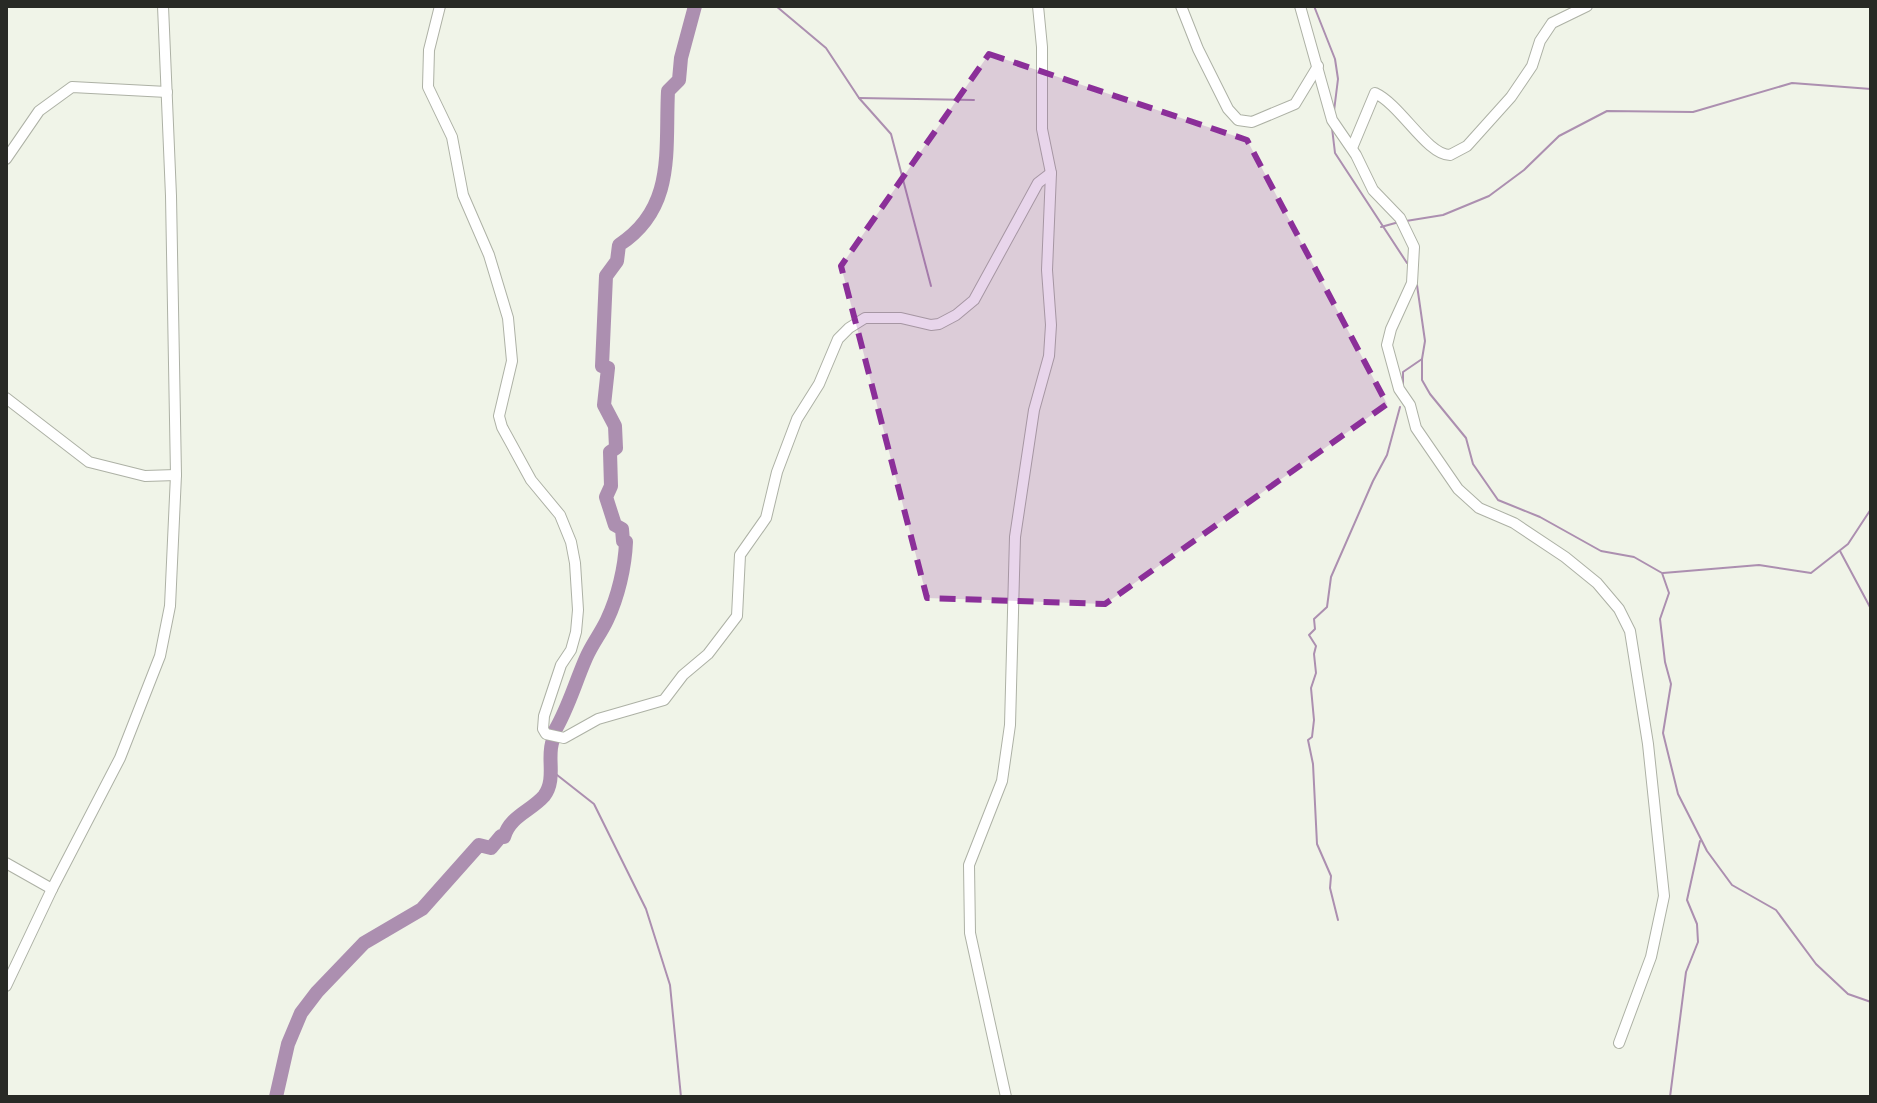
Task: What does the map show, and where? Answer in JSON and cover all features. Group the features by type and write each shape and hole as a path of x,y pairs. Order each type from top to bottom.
{"street":[{"path":"6,986 120,758 160,656 170,606 176,475 171,196 163,6"},
{"path":"440,6 429,50 428,87 452,137 463,195 489,255 508,318 512,361 499,416 531,480 560,515 571,542 575,563 576,632 544,716 543,729 555,738 577,733 612,714 664,700 683,675 708,654 737,616 740,555 766,518 777,472 797,419 819,384 838,339 865,318 901,318 931,325 956,315 974,300 1038,183 1051,173"},
{"path":"1006,1097 970,933 971,907 967,881 969,865 1002,781 1010,725 1015,537 1034,410 1049,356 1051,325 1047,270 1051,173 1042,129 1042,47 1038,6"},
{"path":"1181,6 1210,73 1228,109 1238,120 1252,122 1295,104 1318,66"},
{"path":"1300,6 1332,120 1352,148 1373,190 1400,218 1414,247 1412,283 1387,345 1399,389 1410,405 1416,428 1458,489 1479,508 1514,523 1573,563 1602,588 1627,623 1634,645 1664,896 1651,957 1619,1043"},
{"path":"1352,148 1375,93 1388,99 1434,151 1450,155 1467,146 1526,77 1540,41 1552,23 1587,6"},
{"path":"6,159 39,111 72,87 167,92"},
{"path":"6,398 89,462 145,476 176,475"},
{"path":"6,863 52,889"}],"highlighted area":[{"path":"989,54 1247,140 1387,404 1105,604 927,598 841,266"}],"waterway":[{"path":"554,732 588,653 611,611 622,572 626,542 623,541 622,529 615,525 606,497 611,486 610,452 616,448 615,426 604,405 608,368 602,366 606,276 617,261 619,245 637,230 659,196 666,156 668,91 679,80 681,58 695,6"},
{"path":"776,6 826,48 859,98 891,134 931,286"},
{"path":"1314,6 1335,59 1338,79 1334,111"},
{"path":"1406,221 1443,215 1489,196 1524,170 1559,136 1607,111 1693,112 1792,83 1871,89"},
{"path":"859,98 974,100"},
{"path":"1332,128 1335,153 1407,263"},
{"path":"1381,227 1399,222"},
{"path":"1403,384 1403,372 1422,359 1425,341 1417,285"},
{"path":"1422,359 1422,380 1466,438 1473,464 1498,500 1540,517 1601,551 1634,557 1662,573 1669,593 1660,619 1671,684 1663,733 1678,794 1707,851 1732,885 1776,910 1816,964 1848,994 1871,1002"},
{"path":"1338,920 1330,888 1331,876 1317,844 1313,764 1308,740 1312,737 1314,720 1311,688 1316,673 1316,646 1309,635 1315,629 1314,619 1327,607 1331,577 1387,455 1400,407"},
{"path":"1870,508 1871,497"},
{"path":"1663,573 1759,565 1811,573 1848,544 1871,509"},
{"path":"1840,551 1871,609"},
{"path":"276,1097 288,1044 301,1013 317,992 364,943 422,909 479,845 491,848 501,836 504,837 516,819 544,796 550,782 553,740"},
{"path":"552,771 594,804 646,909 670,985 681,1097"},
{"path":"1670,1097 1686,972 1698,942 1697,924 1687,900 1700,841"}]}
